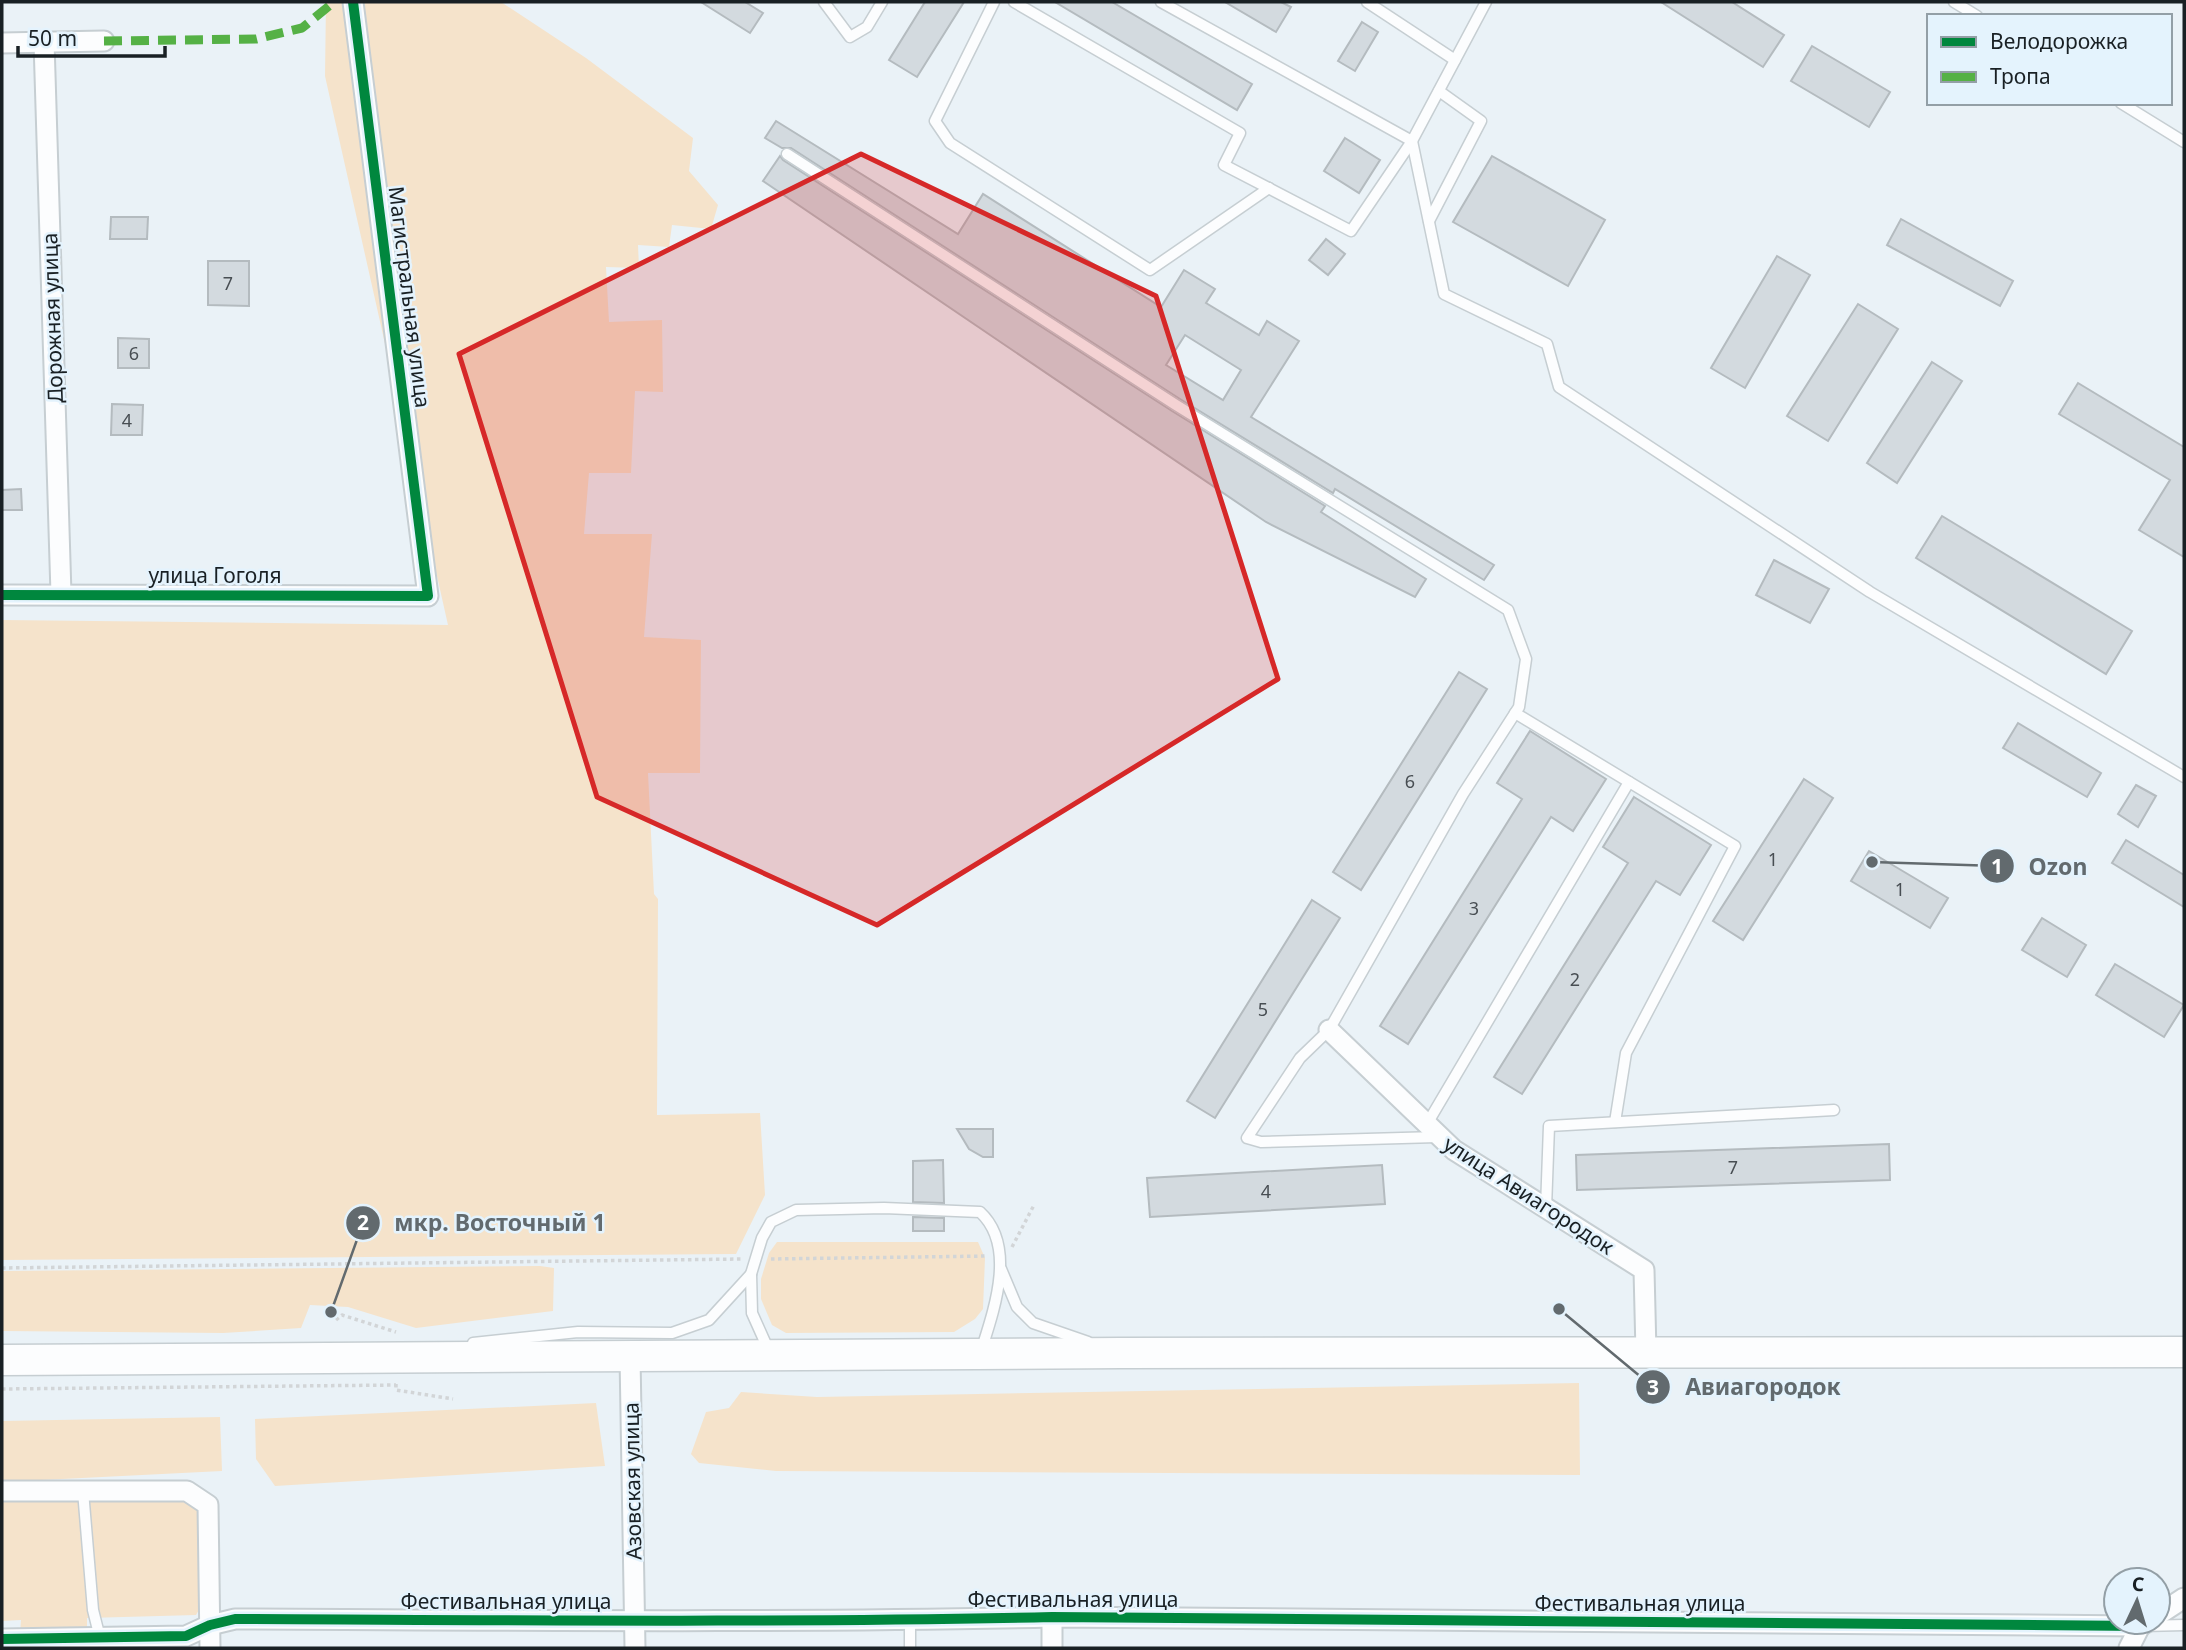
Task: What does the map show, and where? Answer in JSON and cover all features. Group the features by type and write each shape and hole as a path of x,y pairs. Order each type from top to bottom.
{"main road":[{"path":"2,1360 1121,1353 2184,1352"}],"street":[{"name":"Магистральная улица","path":"353,2 428,596"},
{"path":"2,43 104,41"},
{"name":"Дорожная улица","path":"44,43 61,594"},
{"name":"улица Гоголя","path":"2,595 428,596"},
{"name":"улица Авиагородок","path":"1329,1030 1454,1150 1644,1270 1646,1352"},
{"name":"Азовская улица","path":"629,1356 635,1648"},
{"path":"2,1491 187,1491 208,1505 210,1648"},
{"path":"1052,1617 1052,1648"},
{"name":"Фестивальная улица","path":"2,1639 186,1636 210,1625 235,1619 634,1621 1052,1617 2102,1624"}],"lane":[{"path":"824,2 850,37 867,27 882,2"},
{"path":"994,2 935,121 950,143 1150,270 1269,188"},
{"path":"1014,2 1240,133 1224,165 1350,231 1412,141 1486,2"},
{"path":"1161,2 1412,141 1444,295 1548,344 1559,387 1870,592 2184,777"},
{"path":"1367,2 1455,60"},
{"path":"1954,2 1974,14"},
{"path":"1429,221 1481,121 1438,91"},
{"path":"2124,105 2184,142"},
{"path":"787,154 1176,405 1508,610 1526,659 1519,707 1463,794 1329,1030 1300,1058 1247,1138 1261,1142 1433,1130 1629,782"},
{"path":"1516,713 1735,846 1626,1053 1615,1122"},
{"path":"1546,1208 1549,1126 1834,1110"},
{"path":"771,1355 752,1313 751,1274 762,1238 772,1222 796,1210 884,1208 980,1212 991,1222 1000,1256 1000,1268 993,1313 980,1354"},
{"path":"1000,1268 1017,1307 1033,1324 1121,1353"},
{"path":"461,1345 578,1332 672,1333 709,1320 751,1274"},
{"path":"343,1358 448,1346"},
{"path":"83,1491 93,1610 100,1638"},
{"path":"910,1620 910,1648"}],"path":[{"path":"2,1268 1000,1256 1009,1253 1034,1205"},
{"path":"2,1389 396,1385"}],"highlighted area":[{"path":"861,154 1156,296 1278,679 877,925 597,797 459,354"}],"shaded area":[{"path":"326,2 501,2 586,58 693,138 689,171 718,205 711,229 672,225 669,247 638,245 639,268 606,267 609,322 662,320 663,392 635,391 631,473 589,473 584,534 652,534 644,637 701,640 700,773 648,773 654,894 658,899 657,1115 760,1113 765,1195 736,1254 2,1260 2,620 448,625 325,76"},
{"path":"777,1242 978,1242 985,1258 983,1309 975,1319 954,1332 786,1333 772,1325 761,1299 761,1279 769,1253"},
{"path":"554,1268 553,1311 416,1328 348,1307 310,1305 301,1328 223,1333 2,1331 2,1271"},
{"path":"1579,1383 1580,1475 776,1471 699,1463 691,1454 706,1412 729,1408 741,1392 817,1397"},
{"path":"596,1403 605,1466 275,1486 256,1459 255,1419"},
{"path":"220,1417 222,1471 2,1482 2,1421"},
{"path":"2,1496 188,1497 203,1510 203,1603 196,1615 87,1618 87,1633 20,1634 21,1620 2,1621"}],"building":[{"path":"701,2 745,2 763,13 750,33"},
{"path":"925,2 964,2 917,77 889,60"},
{"path":"1055,2 1112,2 1252,84 1237,110"},
{"path":"1225,2 1281,2 1291,7 1276,32"},
{"path":"1661,2 1732,2 1784,35 1763,67"},
{"path":"1362,22 1378,32 1355,71 1338,61"},
{"path":"1812,46 1890,92 1869,127 1791,81"},
{"path":"776,121 958,234 983,194 1161,307 1184,270 1215,289 1206,303 1259,335 1267,321 1299,341 1251,417 1494,565 1484,580 1335,489 1333,493 1180,399 791,148 782,148 765,138","holes":["1185,335 1241,370 1223,400 1166,365"]},
{"path":"1345,138 1380,160 1359,193 1324,171"},
{"path":"780,156 1172,411 1325,506 1321,512 1426,579 1415,597 1266,522 763,181"},
{"path":"1492,156 1605,220 1568,286 1453,222"},
{"path":"111,217 148,217 147,239 110,239"},
{"path":"1901,219 2013,281 2000,306 1887,245"},
{"path":"1326,239 1345,254 1328,275 1309,260"},
{"path":"1777,256 1810,275 1745,388 1711,368"},
{"path":"208,261 249,261 249,306 208,305"},
{"path":"1858,304 1898,329 1828,441 1787,416"},
{"path":"118,338 149,339 149,368 118,368"},
{"path":"1932,362 1962,381 1897,483 1867,463"},
{"path":"2078,383 2184,447 2184,557 2139,530 2170,480 2059,414"},
{"path":"112,404 143,405 142,435 111,435"},
{"path":"21,489 22,510 2,510 2,490"},
{"path":"1942,516 2132,631 2106,674 1916,558"},
{"path":"1774,560 1829,589 1810,623 1756,595"},
{"path":"1459,672 1487,689 1361,890 1333,872"},
{"path":"2018,723 2101,773 2087,797 2003,748"},
{"path":"1530,731 1606,779 1573,831 1551,817 1408,1044 1380,1026 1522,799 1497,783"},
{"path":"1804,779 1833,798 1743,940 1713,921"},
{"path":"2136,785 2156,796 2138,827 2118,814"},
{"path":"1634,797 1711,845 1680,895 1656,881 1522,1094 1494,1077 1628,863 1603,847"},
{"path":"2126,840 2184,875 2184,907 2112,863"},
{"path":"1869,851 1948,898 1930,928 1851,881"},
{"path":"1312,900 1340,918 1215,1118 1187,1101"},
{"path":"2042,918 2086,945 2067,977 2022,950"},
{"path":"2115,964 2184,1005 2164,1037 2096,995"},
{"path":"957,1129 993,1129 993,1157 983,1157 969,1149"},
{"path":"1889,1144 1890,1180 1577,1190 1576,1155"},
{"path":"943,1160 944,1203 913,1202 913,1161"},
{"path":"1382,1165 1385,1204 1150,1217 1147,1178"},
{"path":"913,1217 944,1218 944,1231 913,1231"}],"marked path":[{"path":"104,41 256,39 302,28 334,2"}],"cycle path":[{"path":"2,595 428,596 353,2"},
{"path":"2,1639 186,1636 210,1625 235,1619 745,1621 1052,1617 2102,1626"}],"place":[{"name":"Ozon","path":"1872,862"},
{"name":"Авиагородок","path":"1559,1309"},
{"name":"мкр. Восточный 1","path":"331,1312"}]}
